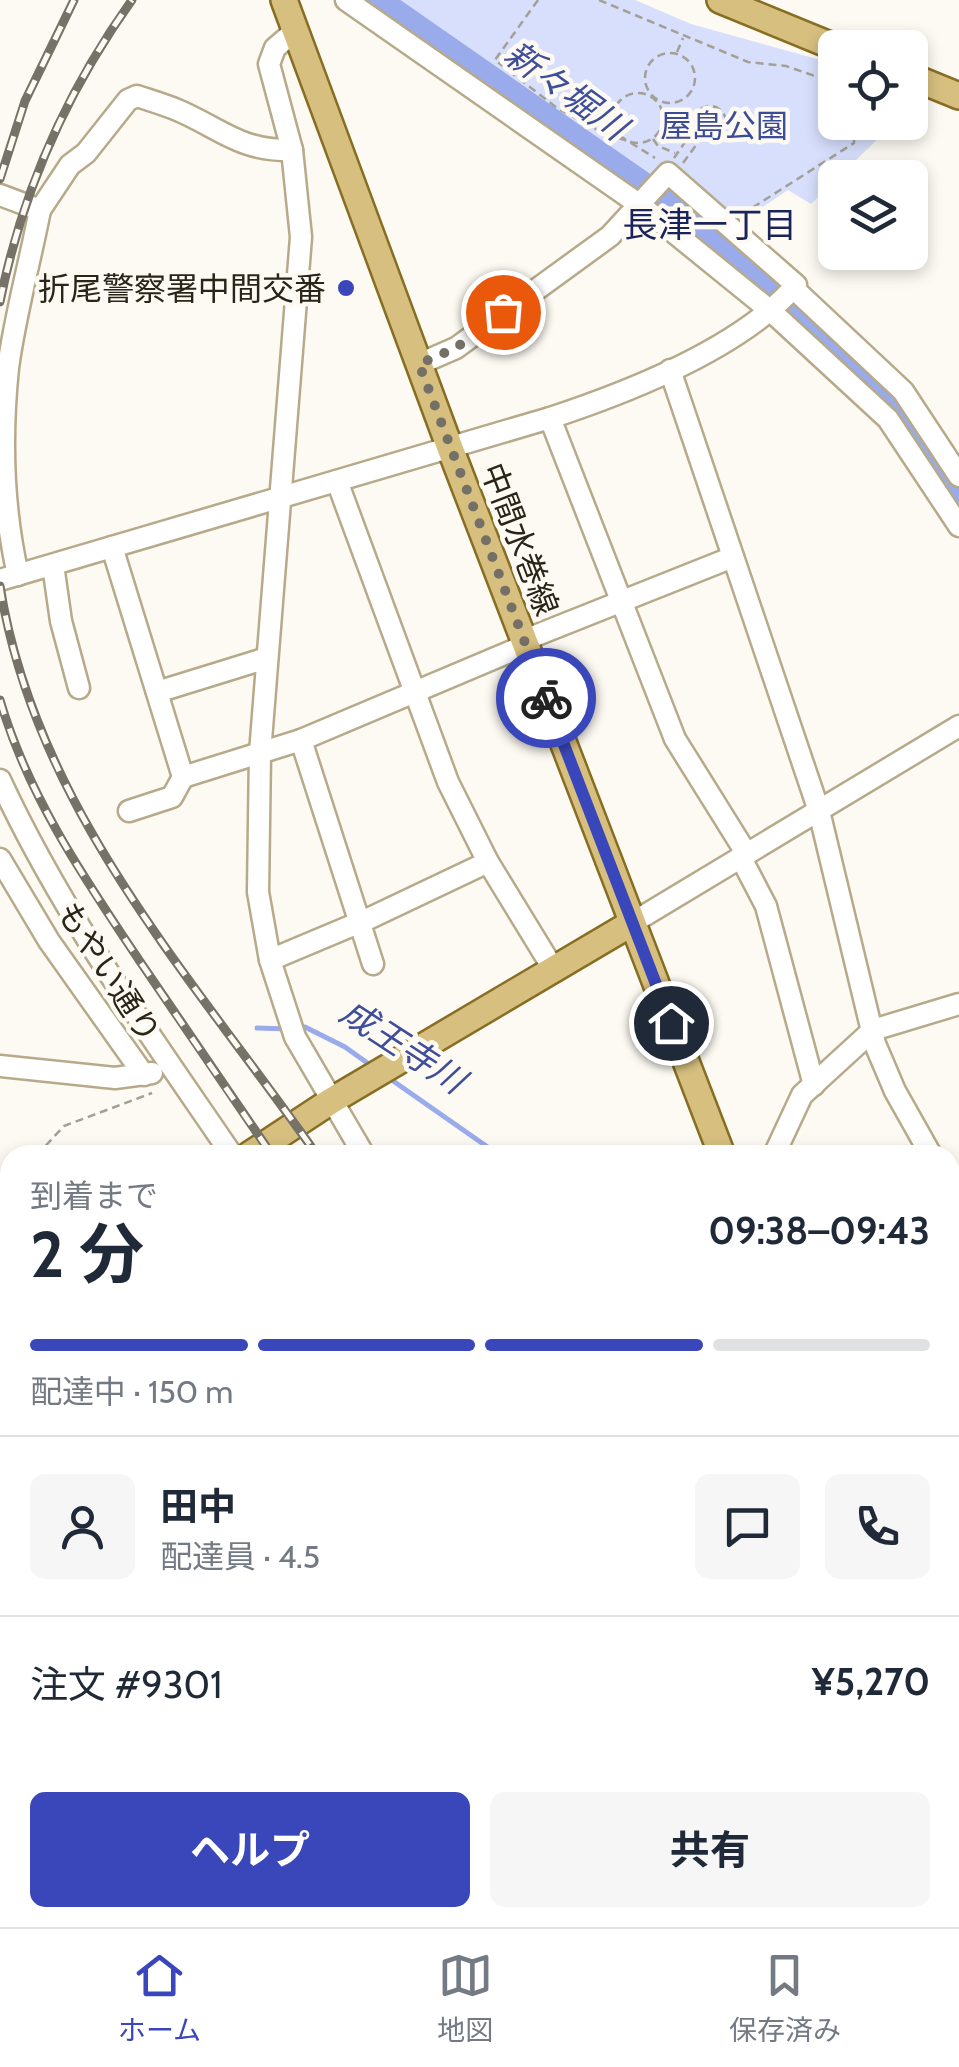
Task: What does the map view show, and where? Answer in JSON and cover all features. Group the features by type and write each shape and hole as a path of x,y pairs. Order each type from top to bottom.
{"main road":[{"name":"中間水巻線","path":"284,0 450,448 718,1145"},
{"path":"720,0 818,40"},
{"path":"928,83 959,96"},
{"path":"265,1145 331,1101 632,924"}],"street":[{"path":"346,0 640,205 772,312 888,420 959,526"},
{"path":"295,31 275,48 269,64 292,150 301,237 260,753 258,892 270,960 294,1038 358,1145"},
{"path":"292,150 248,146 176,109 137,96 128,100 86,154 70,165 40,210 9,366 9,577 337,482 620,394 772,312 796,284 675,168 610,236 456,348 419,364"},
{"path":"0,195 40,210"},
{"path":"793,288 903,391 959,476"},
{"path":"670,370 819,810 875,1044 895,1091 925,1145"},
{"path":"550,418 675,739 743,848 742,858 766,906 814,1085"},
{"path":"337,482 448,782 488,862 554,970"},
{"path":"112,547 182,777 172,796 129,811"},
{"path":"182,777 300,740 526,646 532,637 733,558"},
{"path":"53,565 61,621 79,688"},
{"path":"156,692 267,658"},
{"path":"632,924 959,726"},
{"path":"300,740 373,964"},
{"name":"もやい通り","path":"0,780 29,844 69,914 225,1145"},
{"path":"0,859 40,927 144,1075"},
{"path":"270,960 488,862"},
{"path":"779,1145 802,1095 873,1030 959,1004"},
{"path":"0,1066 115,1078 177,1074"}],"path":[{"path":"538,0 495,60 557,108 603,133 628,141 645,142 659,132 664,115 656,100 645,82 647,68 662,54 676,54 693,68 693,88 677,102 656,100 640,92 632,93 617,103 615,128 628,141 644,153 675,168 682,165 703,136"},
{"path":"600,0 748,62 786,66 818,77"},
{"path":"676,54 683,38"},
{"path":"702,108 718,108 725,118 724,129 715,136 703,136 695,128 694,117 702,108"},
{"path":"675,168 676,153 695,128"},
{"path":"653,138 658,146 676,153"},
{"path":"735,210 752,208 854,140"},
{"path":"47,1145 64,1126 177,1074"}],"green space":[{"name":"屋島公園","path":"392,0 635,0 691,24 818,59 818,140 877,140 856,160 818,160 818,197 811,204 788,190 726,232 524,101"}],"waterway":[{"name":"新々堀川","path":"376,0 643,186 730,254 894,400 959,499"},
{"name":"成王寺川","path":"257,1028 289,1029"},
{"name":"成王寺川","path":"300,1028 345,1047 373,1067"},
{"name":"成王寺川","path":"386,1076 485,1145"}],"railway":[{"path":"0,179 25,101 74,0"},
{"path":"0,302 21,221 50,144 87,70 132,0"},
{"path":"0,586 19,667 47,744 83,817 171,956 310,1145"},
{"path":"0,700 26,770 78,867 265,1145"}],"way so far":[{"path":"503,312 456,348 419,364 546,698"}],"place":[{"name":"折尾警察署中間交番","path":"346,288"}],"district":[{"name":"長津一丁目","path":"710,224"}],"route":[{"path":"546,698 671,1023"}]}
